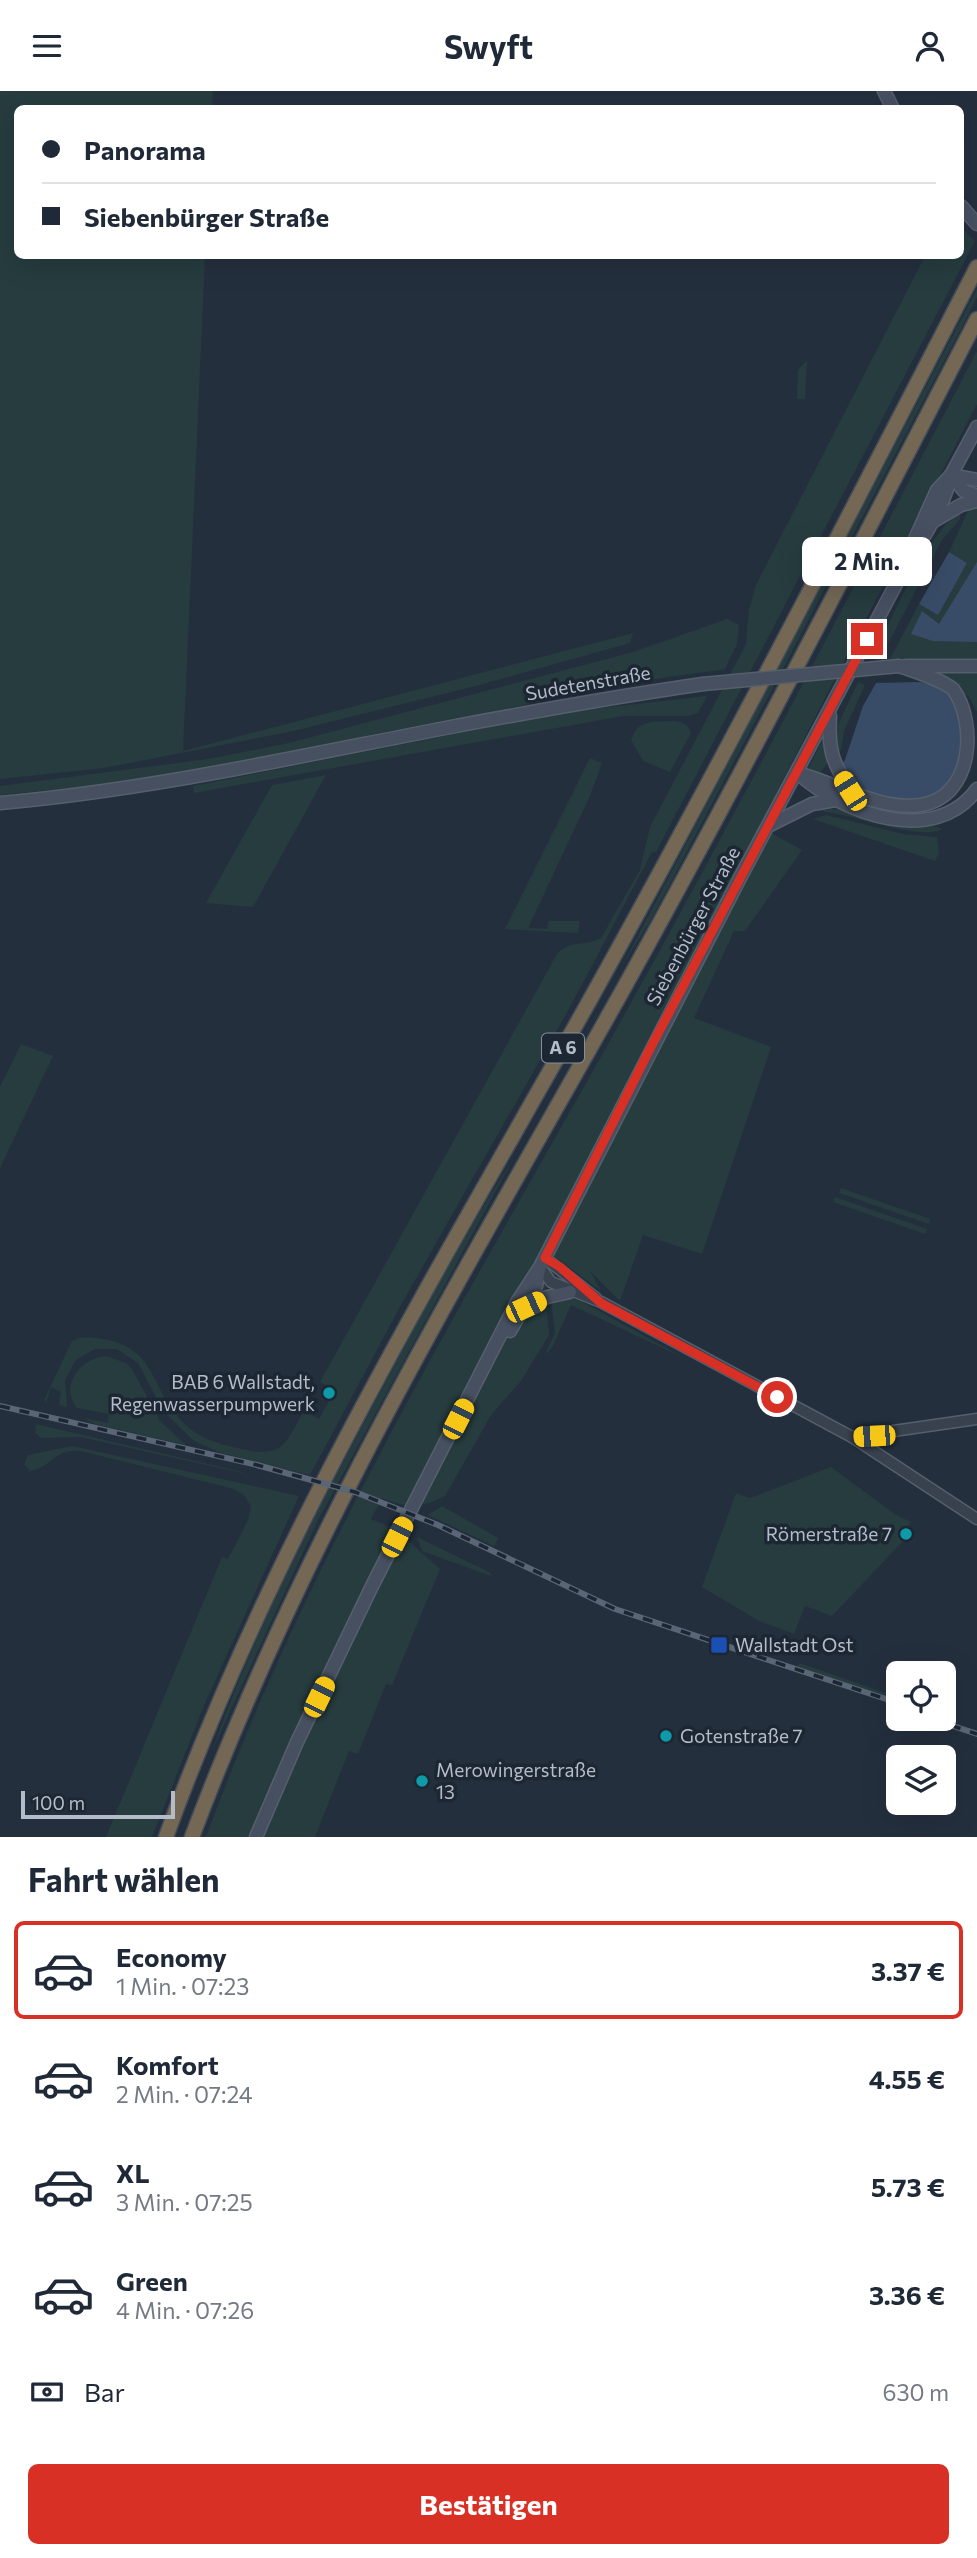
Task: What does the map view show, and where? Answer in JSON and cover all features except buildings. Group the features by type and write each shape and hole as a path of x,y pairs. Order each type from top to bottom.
{"highway":[{"name":"A 6","path":"166,1837 221,1698 313,1500 377,1377 679,839 977,267"},
{"name":"A 6","path":"192,1837 264,1660 360,1460 705,840 977,319"}],"main road":[{"path":"964,209 976,223"},
{"name":"Siebenbürger Straße","path":"904,569 916,532 937,491 951,475 977,427"},
{"path":"951,475 977,480"},
{"path":"951,475 964,491 977,499"},
{"name":"Siebenbürger Straße","path":"257,1837 297,1742 373,1584 517,1302 542,1262 768,826 904,569 932,523 946,494 951,475"},
{"path":"932,523 961,505 977,499"},
{"path":"797,773 883,803 923,804 942,799 956,788 969,773 976,750 976,727 969,706 954,689 899,666"},
{"name":"Sudetenstraße","path":"0,803 91,793 210,775 569,705 703,684 899,666 977,666"},
{"path":"831,709 829,745 833,764 850,791"},
{"path":"797,773 815,789 869,814 921,820 955,810 977,789"},
{"path":"768,826 812,804 835,800"},
{"name":"Siebenbürger Straße","path":"483,1372 526,1307 536,1286 542,1262"},
{"path":"526,1307 547,1297 570,1292"},
{"name":"Siebenbürger Straße","path":"265,1837 278,1790"}],"street":[{"path":"542,1262 551,1282 601,1303 852,1437 977,1519"},
{"path":"542,1262 560,1267 601,1303"},
{"path":"852,1437 874,1436 977,1419"},
{"path":"868,1448 868,1441 874,1436"}],"green space":[{"path":"0,91 213,91 212,105 14,105 14,259 205,259 183,751 633,633 630,643 483,684 294,731 104,768 0,779"},
{"path":"964,230 975,241 656,852 652,852 569,1009 402,1303 310,1475 221,1453 194,1441 164,1412 138,1363 117,1349 95,1349 76,1360 65,1380 67,1407 59,1405 61,1392 51,1387 46,1402 44,1400 72,1341 91,1338 121,1344 134,1351 144,1361 173,1411 196,1433 218,1443 255,1451 275,1450 287,1440 304,1411 319,1419 335,1390 320,1382 557,954 568,946 601,938 640,870 650,827 746,644 749,609 756,585 923,259 964,259"},
{"path":"977,289 977,297 961,329 651,920 622,966"},
{"path":"977,351 977,404 759,826 802,850 745,931 734,931 694,1018 771,1047 702,1254 643,1235 620,1301 590,1271 601,1291 542,1247 549,1335 521,1381 491,1415 445,1496 414,1506 382,1498 371,1519 395,1529 440,1569 392,1685 386,1684 358,1754 349,1751 315,1837 206,1837 245,1737 288,1639 384,1447 788,713"},
{"path":"807,360 805,399 797,399 798,370"},
{"path":"977,509 977,660 890,659 919,604 938,614 967,563 949,552 968,511"},
{"path":"960,513 960,519 942,540 881,657 873,657 936,536"},
{"path":"727,619 739,625 737,644 725,669 721,670 661,678 132,782 0,795 0,786 208,759 289,743 633,652"},
{"path":"943,673 977,673 977,712 969,697 939,676"},
{"path":"858,682 865,685 844,731 841,750 835,757 838,725"},
{"path":"707,696 698,713 688,716 623,716 194,793 193,786 566,712"},
{"path":"651,722 680,722 689,728 691,733 670,772 643,761 631,740 638,728"},
{"path":"822,741 825,741 828,763 819,774 808,768"},
{"path":"590,758 602,763 589,798 528,928 547,929 549,921 580,921 578,933 505,929"},
{"path":"326,775 253,907 206,903 272,785"},
{"path":"817,808 943,829 917,832 818,811"},
{"path":"826,815 903,834 937,837 939,853 935,861 813,819"},
{"path":"21,1044 53,1056 0,1168 0,1087"},
{"path":"514,1157 317,1522 211,1753 265,1620 328,1491 441,1280"},
{"path":"841,1188 930,1219 929,1224 839,1193"},
{"path":"835,1197 927,1229 925,1234 833,1202"},
{"path":"565,1297 579,1300 686,1359 571,1305 553,1346 545,1355 555,1333 551,1300"},
{"path":"106,1356 126,1363 132,1369 160,1421 186,1445 94,1424 84,1418 108,1423 109,1414 77,1408 70,1390 75,1374 81,1367"},
{"path":"36,1424 242,1473 81,1437 41,1438 35,1432"},
{"path":"72,1446 299,1496 205,1703 152,1837 106,1837 222,1557 228,1559 248,1520 251,1506 244,1495 234,1489 81,1451 65,1452 30,1471 24,1464 28,1455"},
{"path":"831,1467 896,1515 911,1522 901,1535 905,1539 832,1616 805,1606 794,1634 759,1621 702,1587 736,1493 750,1498"},
{"path":"442,1506 498,1538 494,1546 428,1515"},
{"path":"417,1537 491,1573 491,1576 422,1551"},
{"path":"799,1663 886,1693 886,1696 797,1668"}],"water":[{"path":"949,552 967,563 938,615 919,604"},
{"path":"977,562 977,642 933,641 911,634 922,611 939,624"},
{"path":"921,682 939,687 958,702 966,762 945,788 928,798 900,801 872,794 849,778 840,767 845,760 863,706 876,683"}],"railway":[{"path":"0,1406 257,1465 355,1492 438,1525 615,1609 886,1699"},
{"path":"956,1727 977,1734"}],"place":[{"name":"BAB 6 Wallstadt, Regenwasserpumpwerk","path":"329,1393"},
{"name":"Römerstraße 7","path":"906,1534"},
{"name":"Wallstadt Ost","path":"719,1645"},
{"name":"Gotenstraße 7","path":"666,1736"},
{"name":"Merowingerstraße 13","path":"422,1781"}],"route":[{"path":"777,1397 601,1303 560,1267 545,1258 653,1043 867,639"}]}
